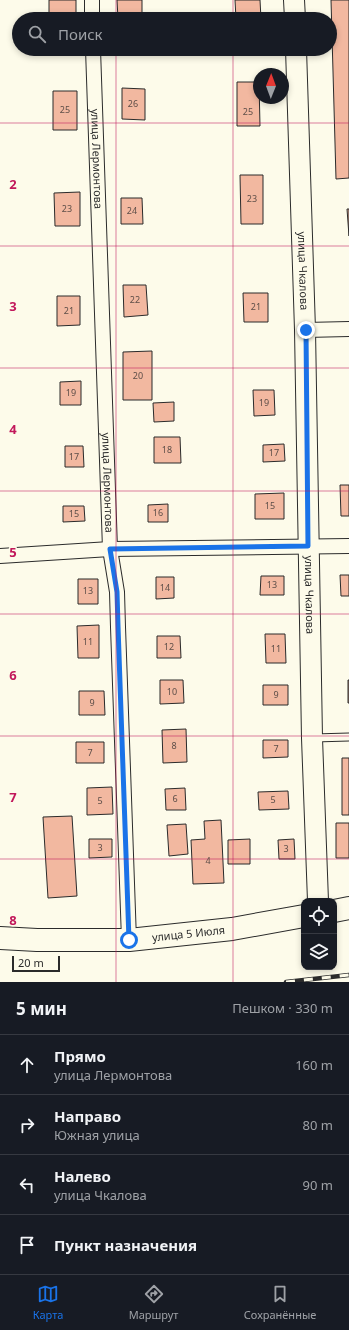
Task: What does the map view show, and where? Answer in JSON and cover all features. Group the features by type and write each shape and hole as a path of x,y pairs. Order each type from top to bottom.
{"highway":[{"path":"337,910 349,908"},
{"name":"улица 5 Июля","path":"0,938 37,940 129,940 232,929 301,917"}],"street":[{"path":"92,0 92,12"},
{"path":"294,0 295,12"},
{"name":"улица Лермонтова","path":"93,56 110,549 117,592 129,940"},
{"name":"улица Чкалова","path":"296,56 306,330 312,738 318,898"},
{"path":"306,330 349,329"},
{"path":"0,556 110,549 349,546"}],"lane":[{"path":"312,738 349,737"}],"building":[{"path":"49,0 76,0 76,12 49,12"},
{"path":"117,0 142,0 142,12 118,12"},
{"path":"235,0 260,0 261,12 236,12"},
{"path":"331,0 349,0 349,178 336,179 333,56 337,56 337,12 331,12"},
{"path":"237,82 253,82 253,104 260,104 260,126 237,126"},
{"path":"122,88 145,89 145,120 122,119"},
{"path":"53,91 77,91 77,130 53,130"},
{"path":"240,175 263,175 263,224 241,224"},
{"path":"80,192 80,226 55,226 54,193"},
{"path":"121,198 142,198 143,224 121,224"},
{"path":"347,209 349,209 349,236"},
{"path":"123,285 146,285 148,315 124,317"},
{"path":"243,293 268,293 268,322 244,322"},
{"path":"57,296 80,296 80,325 57,326"},
{"path":"152,351 152,400 123,400 123,352"},
{"path":"81,381 81,405 60,405 60,382"},
{"path":"253,390 274,390 275,415 254,416"},
{"path":"174,402 174,421 154,422 153,403"},
{"path":"154,437 180,437 181,463 154,463"},
{"path":"284,444 285,461 263,462 263,445"},
{"path":"65,446 83,446 84,467 65,467"},
{"path":"340,485 349,485 349,516 341,516"},
{"path":"284,493 284,519 255,519 255,494"},
{"path":"168,504 168,522 148,522 148,505"},
{"path":"63,506 84,506 85,521 63,522"},
{"path":"340,575 349,575 349,596 341,596"},
{"path":"261,576 284,576 284,595 260,595"},
{"path":"156,577 174,577 174,598 156,599"},
{"path":"78,579 98,579 98,604 78,604"},
{"path":"99,625 99,658 78,658 77,626"},
{"path":"265,634 285,634 286,663 266,663"},
{"path":"157,636 180,636 181,658 157,658"},
{"path":"160,680 183,680 184,703 160,704"},
{"path":"349,680 349,703 348,703"},
{"path":"263,685 288,685 288,705 263,705"},
{"path":"79,691 104,691 105,715 79,715"},
{"path":"186,729 187,762 163,763 162,730"},
{"path":"263,740 288,740 288,757 263,758"},
{"path":"76,742 104,742 104,763 76,763"},
{"path":"342,758 349,758 349,815 342,815"},
{"path":"112,787 113,814 87,815 87,788"},
{"path":"185,788 186,810 166,810 165,789"},
{"path":"288,791 289,809 259,810 258,792"},
{"path":"72,816 77,896 48,898 43,817"},
{"path":"221,820 224,883 193,884 191,840 205,839 204,821"},
{"path":"336,823 349,823 349,858 336,858"},
{"path":"186,824 188,854 169,856 167,825"},
{"path":"89,839 112,839 112,857 89,858"},
{"path":"250,839 250,864 228,864 228,840"},
{"path":"294,839 295,859 279,859 278,840"}],"railway":[{"path":"286,982 349,975"}],"route":[{"path":"129,940 117,592 110,549 308,546 306,330"}]}
